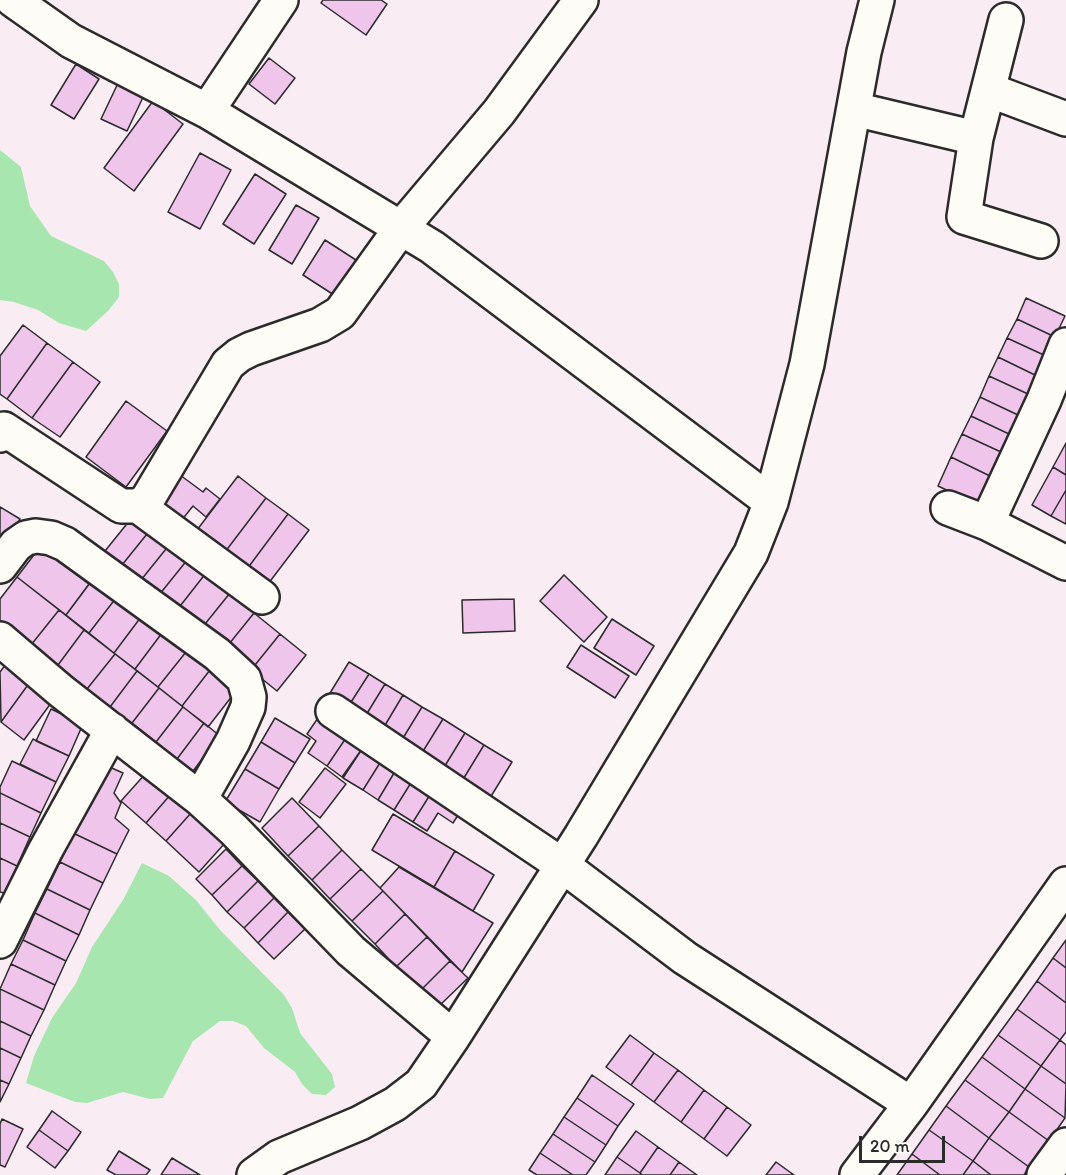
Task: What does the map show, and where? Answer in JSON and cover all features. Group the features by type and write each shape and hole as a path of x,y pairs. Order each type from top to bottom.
{"street":[{"path":"13,0 71,41 207,111 432,247 771,502"},
{"path":"207,111 281,0"},
{"path":"1,429 121,506 138,506 147,500 228,364 251,349 320,325 340,314 401,228 499,112 581,0"},
{"path":"254,1175 279,1157 360,1123 395,1104 420,1084 453,1037 562,865 751,553 771,502 807,364 864,52 877,0"},
{"path":"1006,20 976,138 964,217 1041,241"},
{"path":"988,90 1066,119"},
{"path":"854,109 976,138"},
{"path":"987,523 1055,407 1066,345"},
{"path":"138,506 262,597"},
{"path":"948,508 987,523 1066,563"},
{"path":"0,566 16,545 26,538 36,536 51,538 65,544 217,654 244,679 249,698 248,707 233,741 200,799"},
{"path":"0,639 53,684 200,799 234,830 351,951 453,1037"},
{"path":"333,711 562,865 685,958 910,1104"},
{"path":"0,941 45,851 112,730"},
{"path":"857,1175 1066,884"},
{"path":"1044,1175 1066,1144"}],"green space":[{"path":"0,150 21,167 30,206 51,236 104,261 119,284 119,297 108,311 86,331 59,323 38,310 0,300"},
{"path":"142,863 169,876 196,900 220,930 284,995 292,1008 300,1033 332,1074 335,1087 326,1095 312,1094 295,1072 264,1048 246,1026 233,1021 220,1021 193,1041 163,1098 150,1099 123,1092 87,1103 75,1102 26,1083 34,1056 52,1018 76,983 92,947 123,900"}],"building":[{"path":"323,0 381,0 387,4 366,35 321,3"},
{"path":"269,58 295,78 275,104 249,84"},
{"path":"76,64 99,79 74,119 51,105"},
{"path":"120,79 146,91 127,131 101,119"},
{"path":"153,101 183,124 134,191 104,168"},
{"path":"200,153 231,170 200,229 168,212"},
{"path":"255,174 286,194 254,244 223,224"},
{"path":"296,205 319,218 292,264 269,250"},
{"path":"325,240 356,260 334,295 303,275"},
{"path":"1026,298 1065,316 1055,337 1017,319"},
{"path":"1017,319 1055,337 1046,356 1007,338"},
{"path":"23,325 47,343 7,399 0,394 0,356"},
{"path":"1007,338 1046,356 1037,376 998,357"},
{"path":"47,343 73,362 32,418 7,399"},
{"path":"998,357 1037,376 1028,394 989,376"},
{"path":"73,362 100,382 60,437 32,418"},
{"path":"989,376 1028,394 1018,415 980,397"},
{"path":"980,397 1018,415 1009,434 971,416"},
{"path":"126,401 167,431 126,487 86,457"},
{"path":"971,416 1009,434 1001,452 962,434"},
{"path":"962,434 1001,452 990,476 951,457"},
{"path":"1066,443 1066,475 1053,467"},
{"path":"951,457 990,476 976,504 938,486"},
{"path":"1053,467 1066,475 1066,490 1051,516 1032,505"},
{"path":"180,475 203,492 206,488 220,499 206,517 193,506 181,521 159,504"},
{"path":"238,476 266,498 225,552 197,530"},
{"path":"1066,490 1066,524 1051,516"},
{"path":"266,498 288,514 247,569 225,552"},
{"path":"0,507 20,519 7,541 0,537"},
{"path":"288,514 309,530 268,584 247,569"},
{"path":"134,515 151,529 122,565 105,551"},
{"path":"151,529 170,544 141,580 122,565"},
{"path":"170,544 188,559 159,595 141,580"},
{"path":"40,547 89,584 66,615 17,577"},
{"path":"188,559 206,573 177,610 159,595"},
{"path":"206,573 230,593 201,629 177,610"},
{"path":"564,575 607,617 584,642 540,601"},
{"path":"17,577 59,610 31,645 0,621 0,599"},
{"path":"93,579 116,598 89,633 66,615"},
{"path":"230,593 254,613 225,649 201,629"},
{"path":"116,598 141,617 114,653 89,633"},
{"path":"514,599 515,631 463,633 462,600"},
{"path":"59,610 84,630 58,665 31,645"},
{"path":"254,613 280,634 251,670 225,649"},
{"path":"141,617 162,633 135,669 114,653"},
{"path":"612,619 654,646 636,675 594,648"},
{"path":"84,630 115,654 87,689 58,665"},
{"path":"162,633 186,652 158,687 135,669"},
{"path":"280,634 306,655 277,691 251,670"},
{"path":"581,645 629,676 615,698 567,667"},
{"path":"186,652 210,670 182,706 158,687"},
{"path":"115,654 137,671 110,707 87,689"},
{"path":"349,662 369,674 346,710 327,698"},
{"path":"6,664 30,682 1,722 0,672"},
{"path":"210,670 236,691 208,727 182,706"},
{"path":"137,671 159,688 132,723 110,707"},
{"path":"369,674 385,684 363,720 346,710"},
{"path":"30,682 54,699 24,740 1,722"},
{"path":"385,684 403,695 381,732 363,720"},
{"path":"159,688 183,707 156,742 132,723"},
{"path":"403,695 422,707 400,743 381,732"},
{"path":"183,707 204,723 177,759 156,742"},
{"path":"422,707 443,719 420,756 400,743"},
{"path":"51,709 83,724 69,756 36,741"},
{"path":"320,715 348,735 327,766 308,753 316,741 307,734"},
{"path":"275,718 310,739 295,763 261,742"},
{"path":"443,719 465,733 443,769 420,756"},
{"path":"204,723 220,736 193,771 177,759"},
{"path":"465,733 484,745 462,781 443,769"},
{"path":"348,735 364,746 342,777 327,766"},
{"path":"33,739 69,756 56,782 20,764"},
{"path":"261,742 295,763 279,789 245,769"},
{"path":"484,745 512,762 490,798 462,781"},
{"path":"364,746 383,758 363,790 343,778"},
{"path":"383,758 397,768 378,800 363,790"},
{"path":"12,761 56,782 41,813 0,793 0,787"},
{"path":"105,765 123,773 114,793 121,803 115,818 129,830 117,854 73,833"},
{"path":"325,768 346,784 320,818 299,802"},
{"path":"397,768 414,778 394,810 378,800"},
{"path":"245,769 279,789 260,822 225,802"},
{"path":"147,772 171,794 146,823 121,801"},
{"path":"414,778 433,790 413,822 394,810"},
{"path":"433,790 462,809 453,823 438,813 427,831 413,822"},
{"path":"0,793 41,813 30,837 0,823"},
{"path":"171,794 191,813 166,841 146,823"},
{"path":"292,798 319,826 288,856 262,828"},
{"path":"191,813 225,843 199,872 166,841"},
{"path":"393,814 455,851 434,887 372,850"},
{"path":"0,823 30,837 17,866 0,858"},
{"path":"319,826 342,850 312,880 288,856"},
{"path":"73,833 117,854 103,883 60,862"},
{"path":"226,849 242,866 212,895 196,879"},
{"path":"342,850 361,869 330,899 312,880"},
{"path":"455,851 494,875 473,911 434,887"},
{"path":"0,858 17,866 4,893 0,892"},
{"path":"60,862 103,883 90,910 47,889"},
{"path":"242,866 258,881 227,912 212,895"},
{"path":"399,867 493,923 462,972 380,888"},
{"path":"361,869 383,891 352,921 330,899"},
{"path":"258,881 274,898 244,928 227,912"},
{"path":"47,889 90,910 79,935 35,913"},
{"path":"383,891 405,914 375,944 352,921"},
{"path":"274,898 288,912 258,943 244,928"},
{"path":"288,912 305,929 274,959 258,943"},
{"path":"35,913 79,935 66,961 23,940"},
{"path":"405,914 427,937 396,967 375,944"},
{"path":"427,937 450,961 420,991 396,967"},
{"path":"23,940 66,961 55,985 11,964"},
{"path":"1066,940 1066,968 1053,958"},
{"path":"1053,958 1066,968 1066,1003 1037,981"},
{"path":"450,961 468,978 437,1008 420,991"},
{"path":"11,964 55,985 44,1010 0,989"},
{"path":"1037,981 1066,1003 1066,1032 1060,1040 1017,1009"},
{"path":"0,989 44,1010 31,1036 0,1021"},
{"path":"1017,1009 1060,1040 1041,1066 998,1035"},
{"path":"0,1021 31,1036 21,1058 0,1048"},
{"path":"630,1035 654,1053 631,1085 606,1067"},
{"path":"998,1035 1041,1066 1025,1089 982,1057"},
{"path":"1060,1040 1066,1045 1066,1084 1041,1066"},
{"path":"0,1048 21,1058 9,1084 0,1080"},
{"path":"654,1053 678,1070 654,1102 631,1085"},
{"path":"982,1057 1025,1089 1009,1112 965,1080"},
{"path":"1041,1066 1066,1084 1065,1118 1025,1089"},
{"path":"678,1070 704,1090 681,1122 654,1102"},
{"path":"592,1075 634,1104 618,1126 577,1098"},
{"path":"0,1080 9,1084 0,1102"},
{"path":"965,1080 1009,1112 989,1138 946,1106"},
{"path":"1025,1089 1065,1118 1049,1141 1009,1112"},
{"path":"704,1090 727,1107 704,1139 681,1122"},
{"path":"577,1098 618,1126 606,1145 564,1117"},
{"path":"946,1106 989,1138 973,1161 929,1130"},
{"path":"727,1107 751,1125 727,1156 704,1139"},
{"path":"52,1111 81,1132 68,1151 39,1130"},
{"path":"1009,1112 1049,1141 1029,1167 989,1138"},
{"path":"564,1117 606,1145 595,1162 553,1134"},
{"path":"2,1119 23,1129 5,1167 0,1165"},
{"path":"39,1130 68,1151 55,1168 27,1147"},
{"path":"929,1130 973,1161 963,1175 940,1175 912,1154"},
{"path":"636,1131 658,1147 640,1173 617,1157"},
{"path":"553,1134 595,1162 586,1175 573,1175 540,1153"},
{"path":"989,1138 1029,1167 1024,1175 991,1175 973,1161"},
{"path":"658,1147 679,1162 670,1175 642,1175 640,1173"},
{"path":"119,1151 150,1170 146,1175 116,1175 107,1170"},
{"path":"540,1153 573,1175 537,1175 529,1170"},
{"path":"912,1154 940,1175 897,1175"},
{"path":"617,1157 640,1173 642,1175 605,1175"},
{"path":"172,1158 200,1175 161,1175"},
{"path":"973,1161 991,1175 963,1175"},
{"path":"679,1162 697,1175 670,1175"},
{"path":"776,1162 794,1175 766,1175"}]}
